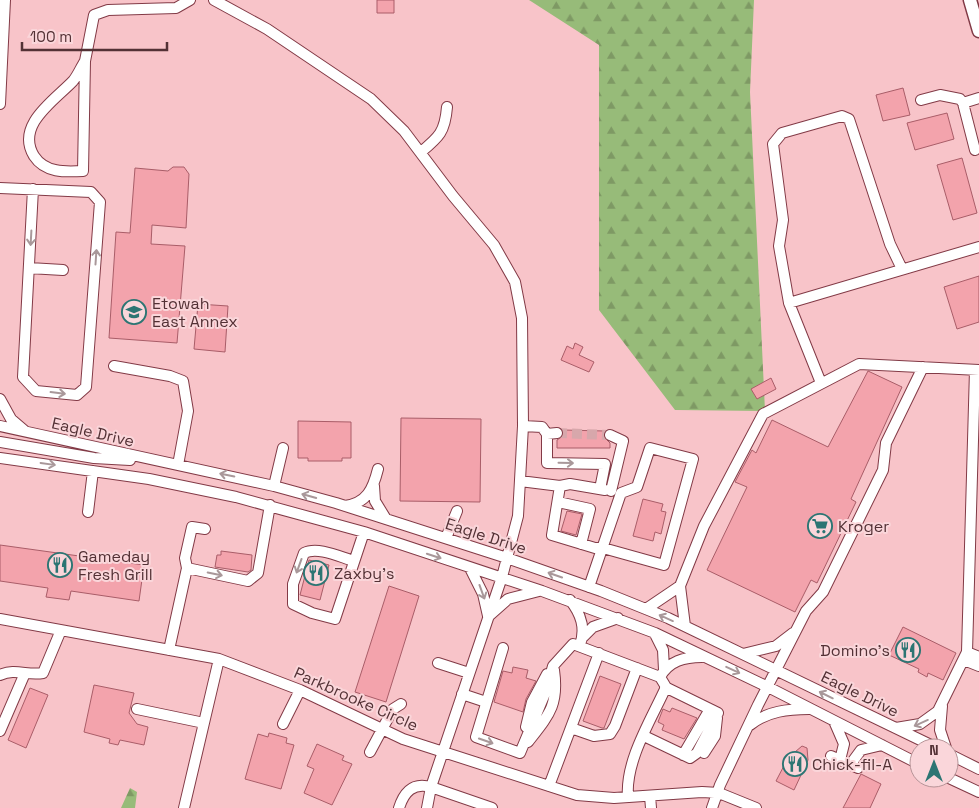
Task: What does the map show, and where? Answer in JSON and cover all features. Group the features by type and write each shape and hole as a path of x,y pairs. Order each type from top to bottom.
{"main road":[{"path":"970,0 979,31"}],"street":[{"path":"0,104 5,0"},
{"path":"85,61 75,79 35,120 29,132 31,151 40,165 53,170 83,171 85,61 94,15 108,10 176,8 190,0"},
{"path":"214,0 267,29 371,99 404,131 421,152 453,196 494,245 515,282 522,318 523,426 518,516 502,577 430,787 427,808"},
{"path":"922,100 942,95 958,98 963,103 975,150"},
{"path":"963,103 979,98"},
{"path":"421,152 440,136 445,126 447,107"},
{"path":"821,384 789,303 779,246 783,220 773,144 782,133 842,116 849,119 890,244 902,269"},
{"path":"0,188 33,189 91,192 100,202 86,387 77,396 36,391 23,377 33,189"},
{"path":"789,303 979,247"},
{"path":"29,268 63,270"},
{"path":"685,626 680,586 704,526 763,414 859,364 977,370 966,656 942,706 940,730 943,738"},
{"path":"114,366 170,376 183,381 188,411 178,465"},
{"path":"712,808 720,786 776,670 806,611 823,592 883,470 886,443 923,367"},
{"path":"0,399 11,418 28,432"},
{"name":"Eagle Drive","path":"0,426 274,486 344,506 507,558 590,587 685,626 916,738"},
{"path":"523,426 542,427 552,433 547,463 605,464 600,489"},
{"path":"590,587 603,548 616,492 624,441 610,435"},
{"path":"0,442 94,458 148,459"},
{"path":"274,486 283,448"},
{"path":"520,480 560,486 570,484 616,492 637,487 650,448 693,459 664,565 552,535 560,486"},
{"path":"0,458 93,471 192,488 270,505 364,532 502,577 570,600 655,633 768,687 909,759"},
{"path":"344,506 362,500 370,494 378,469"},
{"path":"88,512 93,471"},
{"path":"374,486 375,501 386,519"},
{"path":"558,502 590,509 581,544"},
{"path":"187,568 248,581 258,573 270,505"},
{"path":"446,538 457,511"},
{"path":"169,650 187,568 185,558 192,526 205,529"},
{"path":"354,561 310,550 304,552 293,584 293,604 312,613 335,618 364,532"},
{"path":"470,568 483,594 488,617"},
{"path":"646,609 680,586"},
{"path":"488,617 508,600 520,594 542,591"},
{"path":"570,600 581,619 578,642"},
{"path":"503,648 476,737 520,753 546,691 553,666 593,628 618,618"},
{"name":"Parkbrooke Circle","path":"0,619 219,659 300,690 382,730 577,795 624,801 650,796 702,792 719,793 756,808"},
{"path":"742,654 776,646 797,629"},
{"path":"0,675 18,670 25,673 43,673 61,630"},
{"path":"624,801 631,767 666,687 662,674 663,650 655,633"},
{"path":"968,633 979,633"},
{"path":"578,642 638,668 662,674"},
{"path":"549,786 600,653"},
{"path":"966,656 979,657"},
{"path":"966,656 979,661"},
{"path":"966,656 979,666"},
{"path":"662,674 682,659 705,657"},
{"path":"184,808 219,659"},
{"path":"438,663 469,673"},
{"path":"571,728 594,736 610,734 638,668"},
{"path":"0,731 25,673"},
{"path":"666,687 714,711"},
{"path":"283,724 300,690"},
{"path":"462,694 486,702"},
{"path":"370,752 394,709 401,704"},
{"path":"896,728 923,723 942,706"},
{"path":"136,709 204,723"},
{"path":"748,728 759,719 775,713 811,709"},
{"path":"687,756 714,711"},
{"path":"644,736 687,756 704,753 714,736 714,711"},
{"path":"834,721 844,744 835,758 854,766 861,750 882,745"},
{"path":"959,758 979,769"},
{"path":"959,783 979,792"},
{"path":"399,808 402,798 410,788 419,785 492,808"},
{"path":"650,796 651,808"}],"green space":[{"path":"529,0 754,0 750,92 765,411 675,410 599,310 599,45"},
{"path":"130,788 137,792 135,808 121,808"}],"building":[{"path":"377,0 394,0 394,13 377,13"},
{"path":"903,88 910,115 883,121 876,95"},
{"path":"947,113 954,139 915,150 907,123"},
{"path":"962,158 977,213 953,220 937,165"},
{"path":"173,167 184,167 189,174 186,228 152,225 151,244 185,246 177,343 109,338 116,232 130,233 135,168 168,171"},
{"path":"979,276 979,322 957,329 944,287"},
{"path":"198,304 228,306 225,352 194,349"},
{"path":"575,343 583,347 579,355 594,362 589,372 561,360 567,346 573,349"},
{"path":"868,371 902,387 851,499 856,502 817,583 811,580 795,612 707,570 747,487 735,482 752,450 756,453 772,420 828,447"},
{"path":"771,378 776,389 757,399 751,389"},
{"path":"401,418 481,419 480,502 400,501"},
{"path":"298,421 351,422 351,458 342,458 342,461 308,461 308,458 298,458"},
{"path":"563,430 605,431 603,436 610,443 610,448 557,448 557,440 563,436"},
{"path":"643,499 663,504 661,511 666,512 661,534 655,532 653,541 633,536"},
{"path":"567,511 582,514 576,535 561,531"},
{"path":"0,545 144,565 139,601 71,591 69,600 46,597 48,588 0,581"},
{"path":"221,551 252,555 251,570 248,572 215,567 217,555 221,555"},
{"path":"309,560 329,565 320,600 300,595"},
{"path":"389,586 419,596 386,702 355,692"},
{"path":"903,627 956,653 943,680 928,673 927,677 918,672 919,669 889,655"},
{"path":"513,667 528,670 526,678 536,681 526,699 523,712 494,702 503,671 512,673"},
{"path":"600,676 621,684 604,728 583,721"},
{"path":"94,685 134,693 129,713 137,724 148,727 144,745 120,740 118,745 109,743 110,739 84,732"},
{"path":"30,688 48,695 26,748 8,740"},
{"path":"672,708 697,718 684,739 662,730 664,725 658,722 663,709 670,712"},
{"path":"269,733 287,738 286,743 294,745 281,789 245,779 258,734 268,737"},
{"path":"317,744 344,756 342,760 352,764 332,805 304,793 314,769 307,766"},
{"name":"Chick-fil-A","path":"802,746 807,748 808,760 794,790 776,781 788,758"},
{"path":"861,774 881,784 870,808 843,808"}],"tunnel":[{"path":"557,433 610,435"}],"place":[{"name":"Etowah East Annex","path":"134,312"},
{"name":"Kroger","path":"820,526"},
{"name":"Gameday Fresh Grill","path":"60,565"},
{"name":"Zaxby's","path":"316,573"},
{"name":"Domino's","path":"908,650"},
{"name":"Chick-fil-A","path":"795,764"}]}
